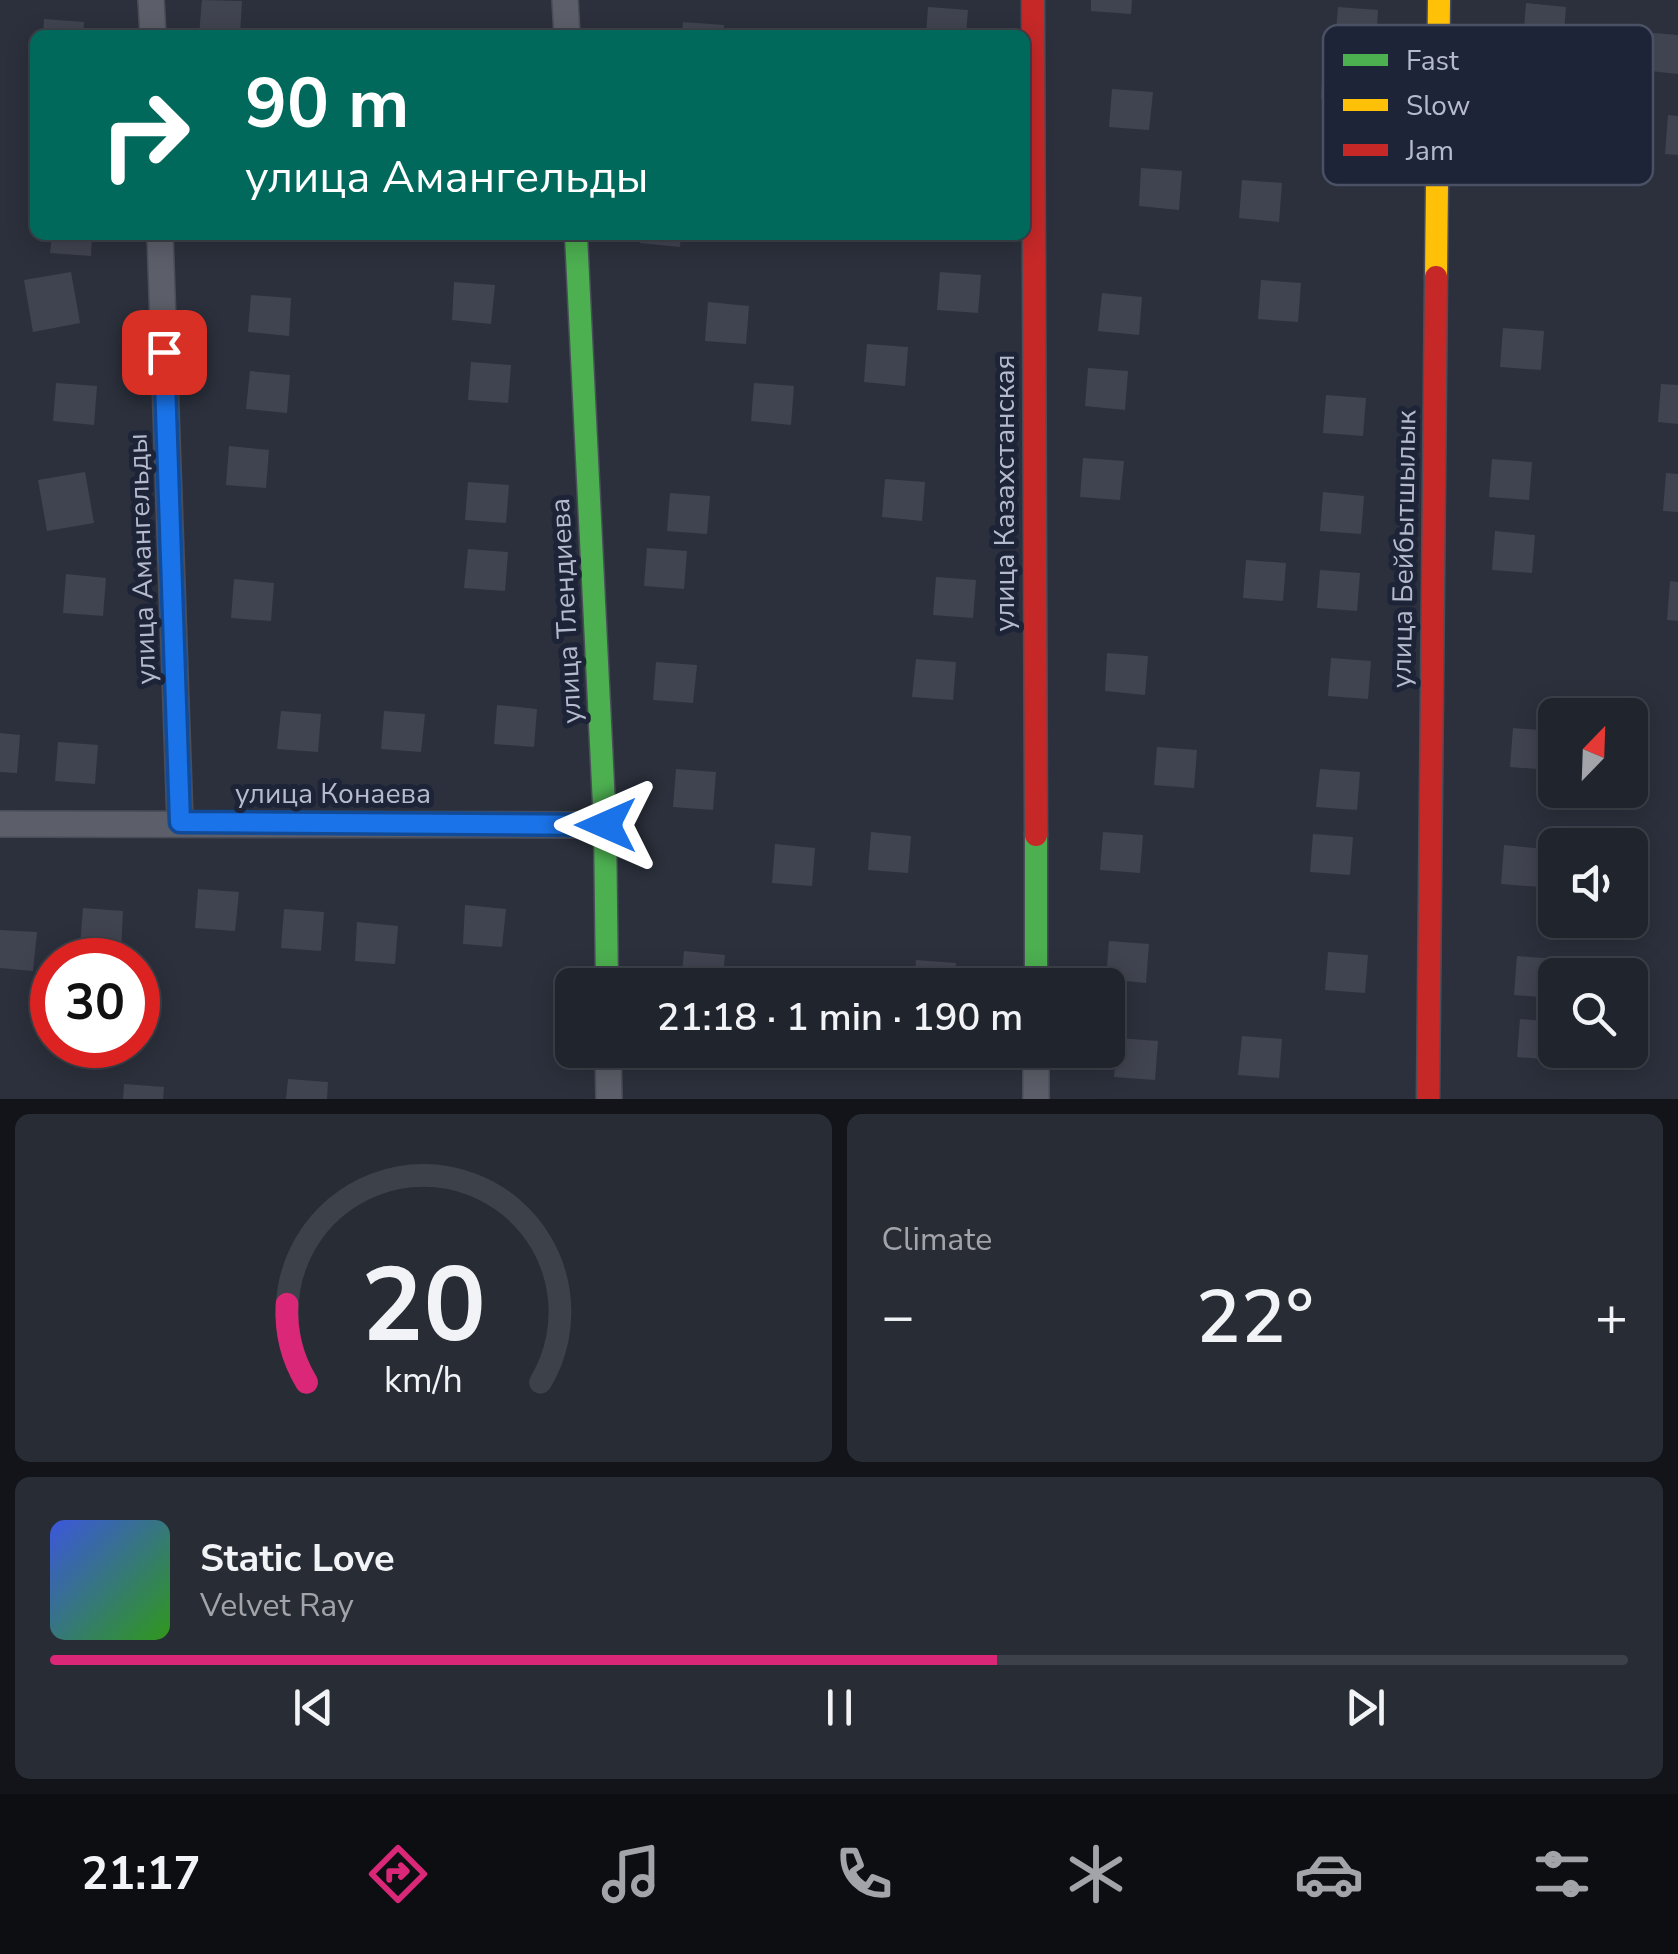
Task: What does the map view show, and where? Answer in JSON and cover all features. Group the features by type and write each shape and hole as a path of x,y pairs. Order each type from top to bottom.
{"street":[{"path":"151,0 152,30"},
{"path":"565,0 567,30"},
{"name":"улица Казахстанская","path":"1033,0 1036,968"},
{"name":"улица Бейбытшылык","path":"1438,0 1438,25"},
{"name":"улица Бейбытшылык","path":"1428,1099 1436,185"},
{"name":"улица Амангельды","path":"160,240 180,822"},
{"name":"улица Тлендиева","path":"576,240 606,825 608,968"},
{"name":"улица Конаева","path":"0,824 606,825"},
{"path":"608,1068 609,1099"},
{"path":"1036,1068 1036,1099"}],"building":[{"path":"202,0 242,1 240,30 199,30"},
{"path":"1091,0 1132,0 1131,14 1091,11"},
{"path":"1526,3 1566,7 1565,25 1524,25"},
{"path":"928,7 968,10 966,30 926,30"},
{"path":"1338,7 1378,10 1377,25 1337,25"},
{"path":"44,19 84,22 83,30 43,30"},
{"path":"683,22 724,25 724,30 682,30"},
{"path":"1653,33 1678,35 1678,74 1653,71"},
{"path":"1112,89 1153,92 1149,130 1109,127"},
{"path":"1668,115 1678,116 1678,155 1665,154"},
{"path":"1141,168 1182,171 1179,210 1139,206"},
{"path":"1242,180 1282,183 1279,222 1239,218"},
{"path":"51,240 92,240 91,256 50,253"},
{"path":"640,240 681,240 680,247"},
{"path":"71,272 80,323 33,332 24,280"},
{"path":"940,272 981,275 978,313 937,310"},
{"path":"1261,280 1301,283 1298,322 1258,319"},
{"path":"454,282 495,285 491,324 452,320"},
{"path":"1102,293 1142,297 1139,335 1098,331"},
{"path":"251,295 291,298 289,336 248,332"},
{"path":"708,302 749,306 746,344 705,341"},
{"path":"1503,328 1544,331 1541,370 1500,367"},
{"path":"867,344 908,347 905,386 864,382"},
{"path":"471,362 511,365 508,403 468,400"},
{"path":"1088,368 1128,371 1125,410 1085,406"},
{"path":"250,371 290,375 287,413 246,409"},
{"path":"56,383 97,386 94,425 53,421"},
{"path":"754,383 794,386 791,425 751,421"},
{"path":"1661,384 1678,385 1678,424 1658,422"},
{"path":"1326,395 1366,398 1363,436 1323,433"},
{"path":"229,446 269,450 266,488 226,485"},
{"path":"1083,458 1124,461 1120,500 1080,497"},
{"path":"1492,459 1532,462 1529,500 1489,497"},
{"path":"85,472 94,523 47,531 38,480"},
{"path":"1666,473 1678,474 1678,512 1663,511"},
{"path":"885,479 925,482 922,521 882,517"},
{"path":"468,482 509,485 506,523 465,520"},
{"path":"1323,492 1364,496 1361,534 1320,531"},
{"path":"670,493 710,496 707,534 667,531"},
{"path":"1495,531 1535,535 1532,573 1492,570"},
{"path":"647,548 687,551 684,589 644,586"},
{"path":"468,549 508,552 505,591 464,588"},
{"path":"1246,560 1286,563 1283,601 1243,598"},
{"path":"1320,570 1360,573 1357,611 1317,608"},
{"path":"66,574 106,578 103,616 63,613"},
{"path":"936,577 976,580 973,618 933,615"},
{"path":"234,579 274,583 271,621 231,618"},
{"path":"1670,581 1678,582 1678,621 1667,620"},
{"path":"1107,653 1148,656 1145,695 1105,691"},
{"path":"1331,658 1371,661 1368,699 1328,696"},
{"path":"916,659 956,662 953,700 912,697"},
{"path":"656,662 697,665 693,703 653,700"},
{"path":"497,705 537,709 534,747 494,744"},
{"path":"281,711 321,714 318,752 277,749"},
{"path":"384,711 425,714 421,752 381,749"},
{"path":"1513,728 1538,730 1538,769 1510,767"},
{"path":"0,733 20,735 17,773 0,772"},
{"path":"58,742 98,745 95,784 55,781"},
{"path":"1157,747 1197,750 1194,788 1154,785"},
{"path":"676,769 716,772 713,810 673,807"},
{"path":"1320,769 1360,772 1357,810 1316,807"},
{"path":"871,832 911,836 908,873 868,870"},
{"path":"1103,832 1143,835 1140,873 1100,870"},
{"path":"1313,834 1353,837 1350,875 1310,872"},
{"path":"775,844 815,848 812,886 772,883"},
{"path":"1504,845 1538,848 1538,887 1501,884"},
{"path":"198,889 239,892 235,931 195,928"},
{"path":"465,905 506,909 502,947 463,944"},
{"path":"83,908 123,911 122,938 81,938"},
{"path":"284,909 324,912 321,951 281,948"},
{"path":"357,922 398,926 395,964 355,961"},
{"path":"0,930 37,932 36,938 30,938 30,971 0,968"},
{"path":"1109,941 1149,944 1146,983 1125,981 1125,968 1107,968"},
{"path":"684,951 725,955 724,968 682,968"},
{"path":"1328,952 1368,955 1365,993 1325,990"},
{"path":"1517,956 1544,958 1538,958 1538,997 1514,995"},
{"path":"916,960 956,963 956,968 915,968"},
{"path":"1520,1019 1538,1021 1538,1059 1517,1057"},
{"path":"1242,1036 1282,1039 1279,1078 1238,1075"},
{"path":"1125,1039 1158,1041 1155,1080 1114,1077 1115,1068 1125,1068"},
{"path":"288,1079 328,1082 327,1099 286,1099"},
{"path":"124,1084 164,1087 163,1099 123,1099"}],"traffic: fast":[{"path":"576,240 605,825 607,968"},
{"path":"1036,835 1036,968"}],"traffic: slow":[{"path":"1439,0 1439,25"},
{"path":"1436,277 1437,185"}],"traffic: jam":[{"path":"1033,0 1036,835"},
{"path":"1428,1099 1436,277"}],"route":[{"path":"164,352 180,822 606,825"}]}
